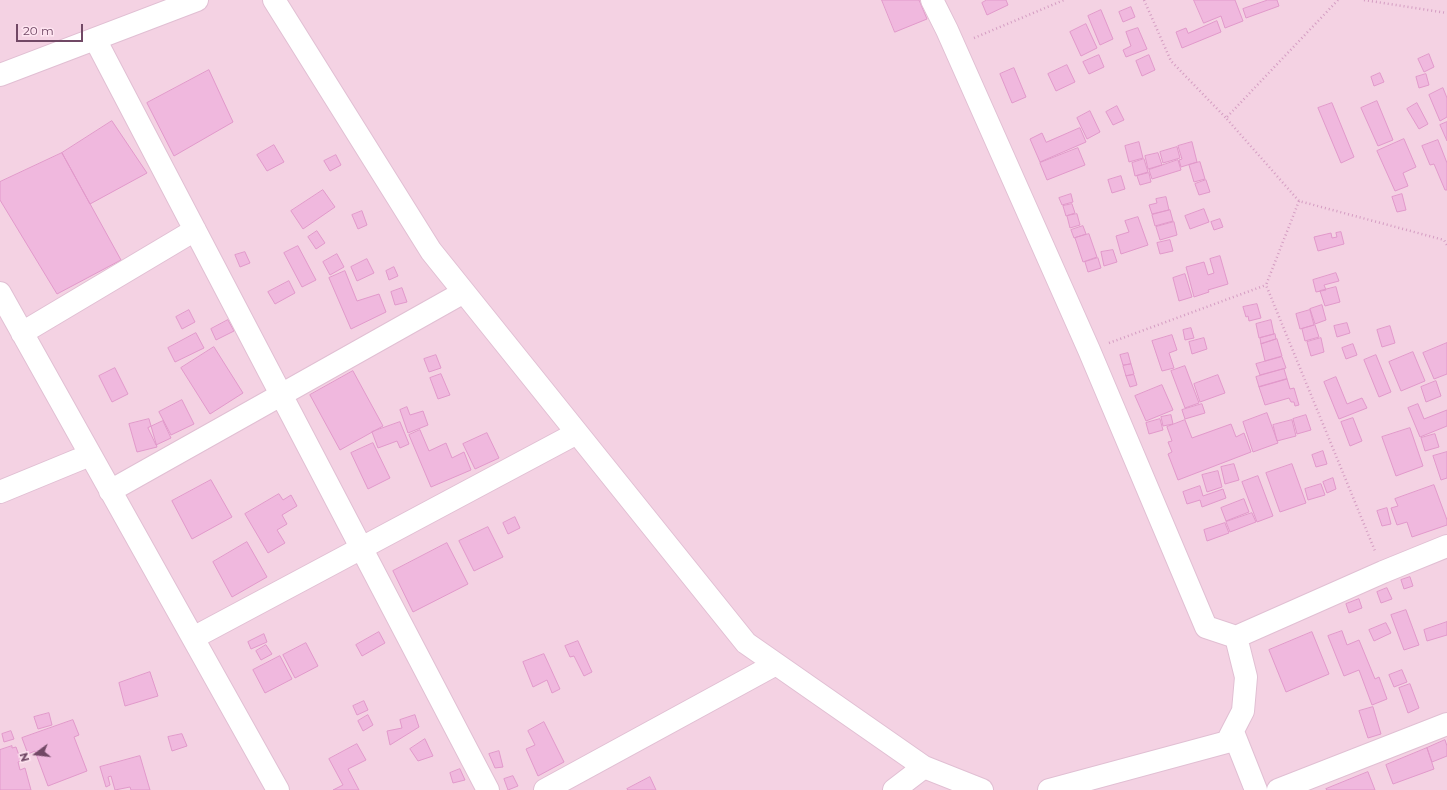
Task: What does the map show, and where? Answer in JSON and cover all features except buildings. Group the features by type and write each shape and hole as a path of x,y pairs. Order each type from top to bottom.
{"street":[{"path":"0,75 197,0"},
{"path":"274,0 431,251 746,643 924,767 982,790"},
{"path":"932,0 1088,350 1206,627 1236,637 1383,572 1447,546"},
{"path":"95,39 488,790"},
{"path":"22,333 195,230"},
{"path":"110,491 464,292"},
{"path":"0,293 192,638 274,789"},
{"path":"192,638 577,433"},
{"path":"0,492 90,455"},
{"path":"1049,790 1227,742 1243,711 1246,677 1236,637"},
{"path":"545,790 776,664"},
{"path":"1278,790 1447,724"},
{"path":"1232,732 1256,790"},
{"path":"894,790 924,767"}],"path":[{"path":"954,47 1064,0"},
{"path":"1144,0 1171,61 1226,118 1299,201 1445,240 1447,245"},
{"path":"1226,118 1338,0"},
{"path":"1364,0 1447,13"},
{"path":"1299,201 1266,285 1383,572"},
{"path":"1088,350 1266,285"}],"shaded area":[{"path":"0,0 1447,0 1447,790 0,790"}]}
